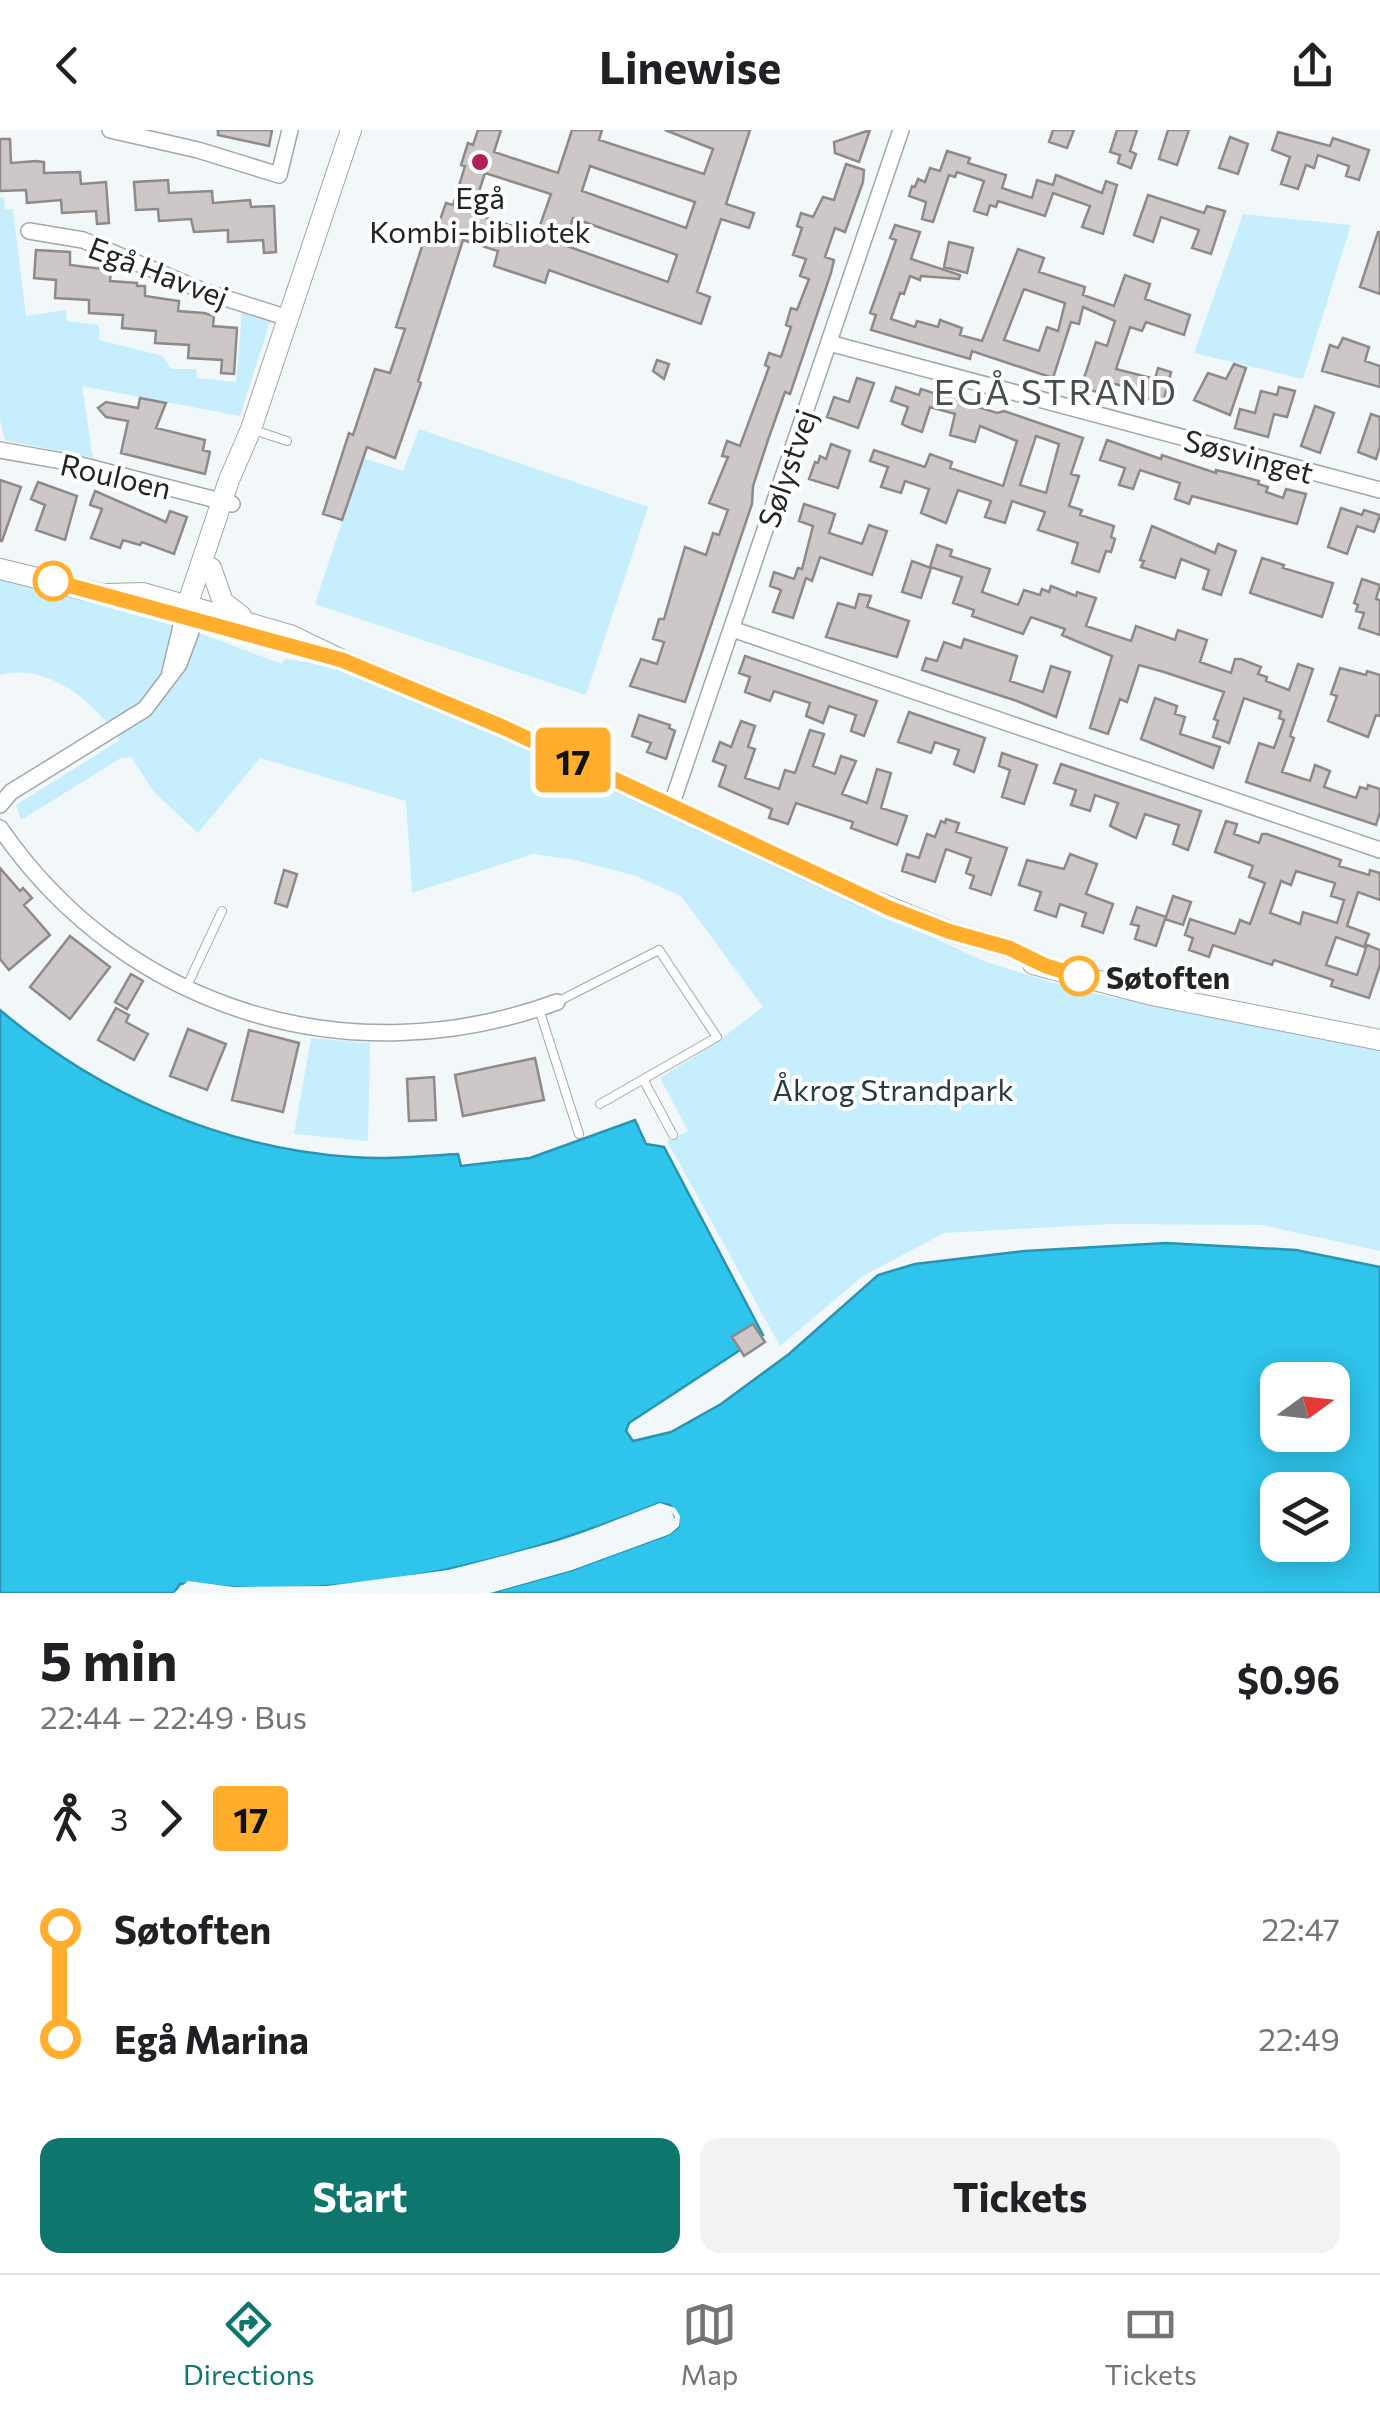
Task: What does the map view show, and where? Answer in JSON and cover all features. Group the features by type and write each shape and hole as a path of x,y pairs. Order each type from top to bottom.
{"street":[{"path":"110,130 198,150 279,175 290,130"},
{"path":"198,150 202,130"},
{"path":"0,804 11,792 136,716 154,700 169,676 351,130"},
{"name":"Sølystvej","path":"671,806 901,130"},
{"name":"Egå Havvej","path":"30,230 82,240 203,290 288,318"},
{"name":"Søsvinget","path":"829,342 1380,490"},
{"name":"Rouloen","path":"0,450 73,463 227,502"},
{"path":"191,613 211,568 227,502"},
{"path":"211,568 218,594 226,606 265,628"},
{"path":"0,569 108,594 143,594 342,660"},
{"path":"191,613 290,634 342,660 465,710 996,956 1179,1001 1380,1040"},
{"path":"732,629 1380,850"},
{"path":"0,828 78,916 130,956 186,988 277,1021 359,1034 439,1032 489,1023 557,1002"}],"lane":[{"path":"251,429 287,441"},
{"path":"186,988 222,910"},
{"path":"557,1002 658,950 716,1037 600,1104"},
{"path":"538,1009 579,1134"},
{"path":"644,1080 673,1135"}],"green space":[{"path":"4,197 5,209 13,209 26,316 66,310 67,321 99,325 99,340 163,356 171,369 196,369 197,378 236,382 242,313 270,322 240,416 82,386 93,458 5,440 0,420 0,198"},
{"path":"1243,214 1351,225 1303,379 1194,353"},
{"path":"419,429 648,507 586,695 315,604 363,458 403,471"},
{"name":"Åkrog Strandpark","path":"0,580 90,598 162,619 282,664 284,659 322,664 460,719 986,962 1077,990 1380,1050 1380,1251 1262,1225 1111,1224 944,1233 863,1276 780,1346 667,1141 688,1131 660,1078 763,1007 681,896 636,876 533,854 412,893 406,801 260,758 198,833 154,792 131,757 121,758 21,820 16,805 120,740 97,712 69,688 35,674 0,675"},
{"path":"311,1038 370,1043 368,1141 294,1134"}],"water":[{"path":"0,1010 78,1067 164,1112 209,1129 303,1152 378,1158 458,1154 461,1166 530,1158 635,1120 646,1144 664,1147 763,1335 629,1423 626,1431 633,1441 671,1432 721,1404 789,1354 878,1275 915,1264 1025,1251 1166,1243 1296,1250 1380,1267 1380,1593 490,1593 572,1570 670,1534 679,1526 670,1505 660,1503 538,1546 412,1576 268,1589 180,1584 174,1593 0,1593"}],"pier":[{"path":"660,1503 675,1508 680,1516 679,1526 670,1534 572,1570 490,1593 485,1593 488,1588 659,1534 672,1527 675,1517 661,1508 532,1555 393,1584 281,1593 188,1586 174,1593 188,1581 234,1587 327,1586 449,1570 567,1539"}],"building":[{"path":"218,130 272,130 269,146 218,135"},
{"path":"478,130 501,130 494,152 558,173 572,130 602,130 599,140 704,174 713,149 665,130 750,130 726,204 754,213 749,228 721,219 697,292 710,297 701,324 549,270 545,283 494,266 498,251 463,240 395,458 367,447 342,520 323,514 375,369 390,373 405,329 396,327 426,234 434,237 446,203 453,205 468,143 473,145","holes":["590,166 695,202 686,228 582,191","485,173 551,194 537,234 472,213","573,218 677,255 668,282 564,245"]},
{"path":"870,130 859,162 835,153 834,142"},
{"path":"1053,130 1074,130 1067,148 1049,142"},
{"path":"1117,130 1137,130 1130,151 1136,154 1131,168 1118,163 1120,155 1110,152"},
{"path":"1168,130 1189,130 1177,165 1159,159"},
{"path":"1278,132 1330,146 1333,138 1369,150 1359,180 1346,176 1349,166 1318,155 1314,168 1306,165 1298,189 1281,184 1290,157 1272,150"},
{"path":"1230,137 1248,144 1238,174 1219,168"},
{"path":"0,139 10,139 11,163 44,162 44,173 80,172 81,184 106,182 109,223 97,224 96,211 62,213 61,200 27,203 26,190 0,191"},
{"path":"947,151 970,158 968,163 1006,175 1002,188 1032,198 1037,180 1053,185 1056,175 1102,193 1106,181 1117,185 1103,234 1082,227 1090,206 1053,193 1045,216 998,201 996,207 990,205 987,215 974,211 984,181 957,172 955,177 949,175 933,222 922,219 926,202 909,196 912,186 918,179 925,182 930,168 940,171"},
{"path":"846,164 864,170 863,182 845,232 835,228 825,257 834,260 831,273 790,394 785,392 768,440 753,486 752,504 685,702 630,686 641,659 657,664 664,642 653,639 659,619 664,619 685,547 706,555 713,533 719,535 728,510 709,503 728,457 722,456 727,441 740,446 769,367 765,365 769,353 781,357 791,327 786,325 791,308 797,310 809,279 800,276 806,259 793,255 802,228 797,226 801,213 813,217 823,197 834,200"},
{"path":"168,180 169,193 212,191 213,203 250,200 251,207 274,206 276,252 264,253 263,240 228,242 228,230 194,232 191,219 159,221 158,209 136,210 134,182"},
{"path":"1148,195 1204,213 1207,206 1225,211 1211,254 1192,248 1199,230 1161,217 1153,242 1134,235"},
{"path":"895,225 920,232 911,259 960,275 959,279 921,276 920,280 910,276 891,319 915,327 917,321 938,327 940,320 962,328 960,335 982,341 1018,249 1044,258 1039,272 1085,287 1083,295 1114,306 1125,275 1150,284 1145,299 1190,315 1184,335 1146,322 1142,331 1130,327 1116,369 1155,379 1158,368 1171,372 1163,403 1129,394 1130,388 1104,381 1100,393 1081,387 1096,342 1107,346 1115,321 1083,307 1079,324 1071,322 1053,378 972,351 970,359 871,330 876,315 870,313 896,240 890,238","holes":["1024,289 1065,303 1058,331 1047,327 1039,351 1004,340"]},
{"path":"1380,233 1380,294 1360,287"},
{"path":"949,242 973,248 967,273 944,267"},
{"path":"36,250 70,252 70,265 111,270 110,281 137,283 145,286 145,296 179,301 178,311 204,313 214,316 213,326 237,328 234,374 221,373 222,360 188,358 189,345 155,343 156,331 122,328 123,315 89,313 89,300 55,298 56,280 34,278"},
{"path":"1343,338 1369,347 1365,361 1380,366 1380,387 1322,371 1330,345 1338,348"},
{"path":"657,360 669,364 664,379 653,371"},
{"path":"1234,364 1246,368 1230,415 1194,400 1208,373 1226,379"},
{"path":"857,378 874,383 858,428 827,417 834,397 849,402"},
{"path":"896,387 919,395 921,389 1083,438 1071,474 1079,476 1069,506 1082,510 1080,515 1114,526 1111,552 1106,551 1099,572 1072,563 1078,543 1038,530 1045,512 1012,501 1005,523 985,517 991,501 958,490 946,523 921,513 929,489 905,481 901,493 881,487 888,467 870,461 874,450 925,467 930,454 952,462 950,468 1003,486 1017,441 980,426 975,442 950,435 955,414 930,407 922,432 902,424 908,407 891,401","holes":["1036,436 1059,444 1046,493 1020,485"]},
{"path":"1279,387 1295,391 1287,417 1274,414 1268,437 1235,428 1240,409 1255,413 1261,391 1277,395"},
{"path":"140,398 166,403 156,428 205,440 203,450 210,452 205,474 121,453 128,421 106,417 98,408 106,402 138,408"},
{"path":"1315,406 1334,413 1320,453 1301,446"},
{"path":"1371,414 1380,417 1376,459 1358,452"},
{"path":"1107,440 1161,459 1162,455 1216,473 1259,481 1258,484 1268,487 1266,492 1283,498 1286,489 1306,494 1297,524 1192,496 1189,504 1175,499 1180,483 1140,470 1133,489 1119,485 1125,468 1100,460"},
{"path":"831,444 850,451 838,488 809,479 815,462 820,456 826,459"},
{"path":"0,480 21,487 2,541 0,541"},
{"path":"38,482 77,496 65,540 36,530 45,505 31,499"},
{"path":"95,491 166,522 170,511 187,517 174,554 142,542 140,545 123,540 120,548 91,538 102,509 90,505"},
{"path":"804,504 835,514 829,533 862,544 869,525 887,531 872,575 820,557 812,581 806,578 793,618 773,612 781,590 770,586 774,572 794,579 798,568 802,569 813,526 799,521"},
{"path":"1341,508 1362,515 1364,510 1380,515 1374,532 1357,526 1347,554 1328,547"},
{"path":"1152,526 1215,553 1218,544 1236,551 1221,595 1203,589 1209,570 1181,559 1175,578 1141,567"},
{"path":"937,545 952,550 950,556 990,569 982,592 1018,605 1024,590 1040,595 1042,589 1049,592 1051,586 1076,596 1077,592 1096,598 1086,626 1131,641 1136,626 1175,640 1178,630 1207,640 1200,662 1231,673 1235,659 1241,659 1261,667 1258,674 1267,677 1266,681 1289,690 1298,664 1313,669 1282,772 1310,781 1315,765 1330,771 1324,787 1356,798 1360,787 1380,789 1376,825 1246,782 1259,743 1274,748 1284,720 1279,718 1281,711 1244,698 1229,743 1213,737 1218,721 1214,719 1224,692 1139,665 1127,702 1120,699 1108,734 1090,728 1112,656 1062,635 1065,629 1031,617 1023,634 972,616 974,610 953,603 962,577 930,567"},
{"path":"1262,558 1333,583 1322,617 1250,593"},
{"path":"912,561 931,568 921,598 902,592"},
{"path":"1362,579 1380,585 1376,599 1380,600 1380,635 1359,628 1364,613 1356,611 1358,605 1354,603"},
{"path":"859,594 871,596 867,607 909,621 897,657 826,637 838,603 855,608"},
{"path":"964,639 1017,656 1010,681 1043,692 1051,666 1070,672 1056,717 922,670 926,658 937,661 944,642 961,648"},
{"path":"745,656 877,701 864,736 851,731 856,715 829,706 823,723 806,716 810,703 774,691 770,701 745,692 750,677 739,673"},
{"path":"1340,668 1380,675 1380,716 1376,715 1368,737 1328,721 1337,696 1331,694"},
{"path":"1155,698 1177,706 1175,714 1185,717 1180,734 1220,747 1213,768 1141,739"},
{"path":"909,712 985,738 974,772 954,764 959,750 935,742 931,753 898,742"},
{"path":"639,715 670,725 675,731 666,759 647,752 651,743 632,736"},
{"path":"741,721 755,726 748,747 755,749 745,778 779,789 785,770 795,773 810,730 824,734 813,766 835,774 841,756 856,761 842,794 867,803 877,769 891,773 881,808 907,816 897,845 851,828 853,822 796,803 788,824 769,818 772,809 719,786 726,766 713,761 720,742 731,747"},
{"path":"1002,753 1037,765 1024,804 1002,797 1010,770 999,766"},
{"path":"1061,764 1201,811 1188,850 1173,844 1179,825 1145,814 1136,838 1110,826 1118,803 1095,795 1090,811 1071,805 1076,790 1054,783"},
{"path":"946,819 959,823 956,832 1007,848 991,895 970,888 974,876 966,873 971,858 946,849 935,882 902,871 907,854 919,858 927,834 935,837 941,821 945,823"},
{"path":"1226,821 1237,824 1234,834 1259,843 1262,834 1267,834 1341,860 1339,866 1369,875 1370,870 1380,873 1380,900 1358,892 1347,926 1369,934 1364,947 1336,937 1326,965 1357,975 1367,945 1380,950 1380,965 1369,998 1331,986 1333,980 1274,960 1272,965 1213,945 1209,957 1189,950 1193,938 1185,935 1190,919 1235,934 1240,920 1250,924 1265,883 1249,877 1253,866 1215,852","holes":["1296,871 1335,883 1331,896 1344,900 1337,923 1303,912 1300,924 1270,913 1281,881 1291,885"]},
{"path":"1070,854 1097,864 1086,894 1113,904 1103,933 1082,926 1086,913 1060,904 1056,917 1035,910 1041,892 1019,885 1027,860 1064,869"},
{"path":"0,868 20,891 23,888 32,898 24,905 50,935 9,970 0,959"},
{"path":"284,870 297,874 287,907 275,903"},
{"path":"1173,896 1191,902 1183,925 1165,919 1156,946 1135,939 1139,926 1131,924 1137,907 1166,917"},
{"path":"70,936 110,967 70,1019 30,987"},
{"path":"131,974 143,981 127,1009 115,1002"},
{"path":"116,1008 129,1015 126,1022 148,1034 134,1060 98,1040"},
{"path":"188,1029 226,1044 207,1090 170,1076"},
{"path":"249,1030 299,1043 283,1112 232,1100"},
{"path":"535,1058 544,1100 463,1116 455,1075"},
{"path":"434,1077 436,1120 409,1121 407,1079"},
{"path":"753,1324 765,1342 744,1356 732,1337"}],"bus line":[{"name":"17","path":"53,581 342,660 505,728 867,898 948,931 989,941 1079,976"}],"place":[{"name":"Egå Kombi-bibliotek","path":"480,162"},
{"name":"Søtoften","path":"1079,976"}],"district":[{"name":"EGÅ STRAND","path":"1056,390"}]}
